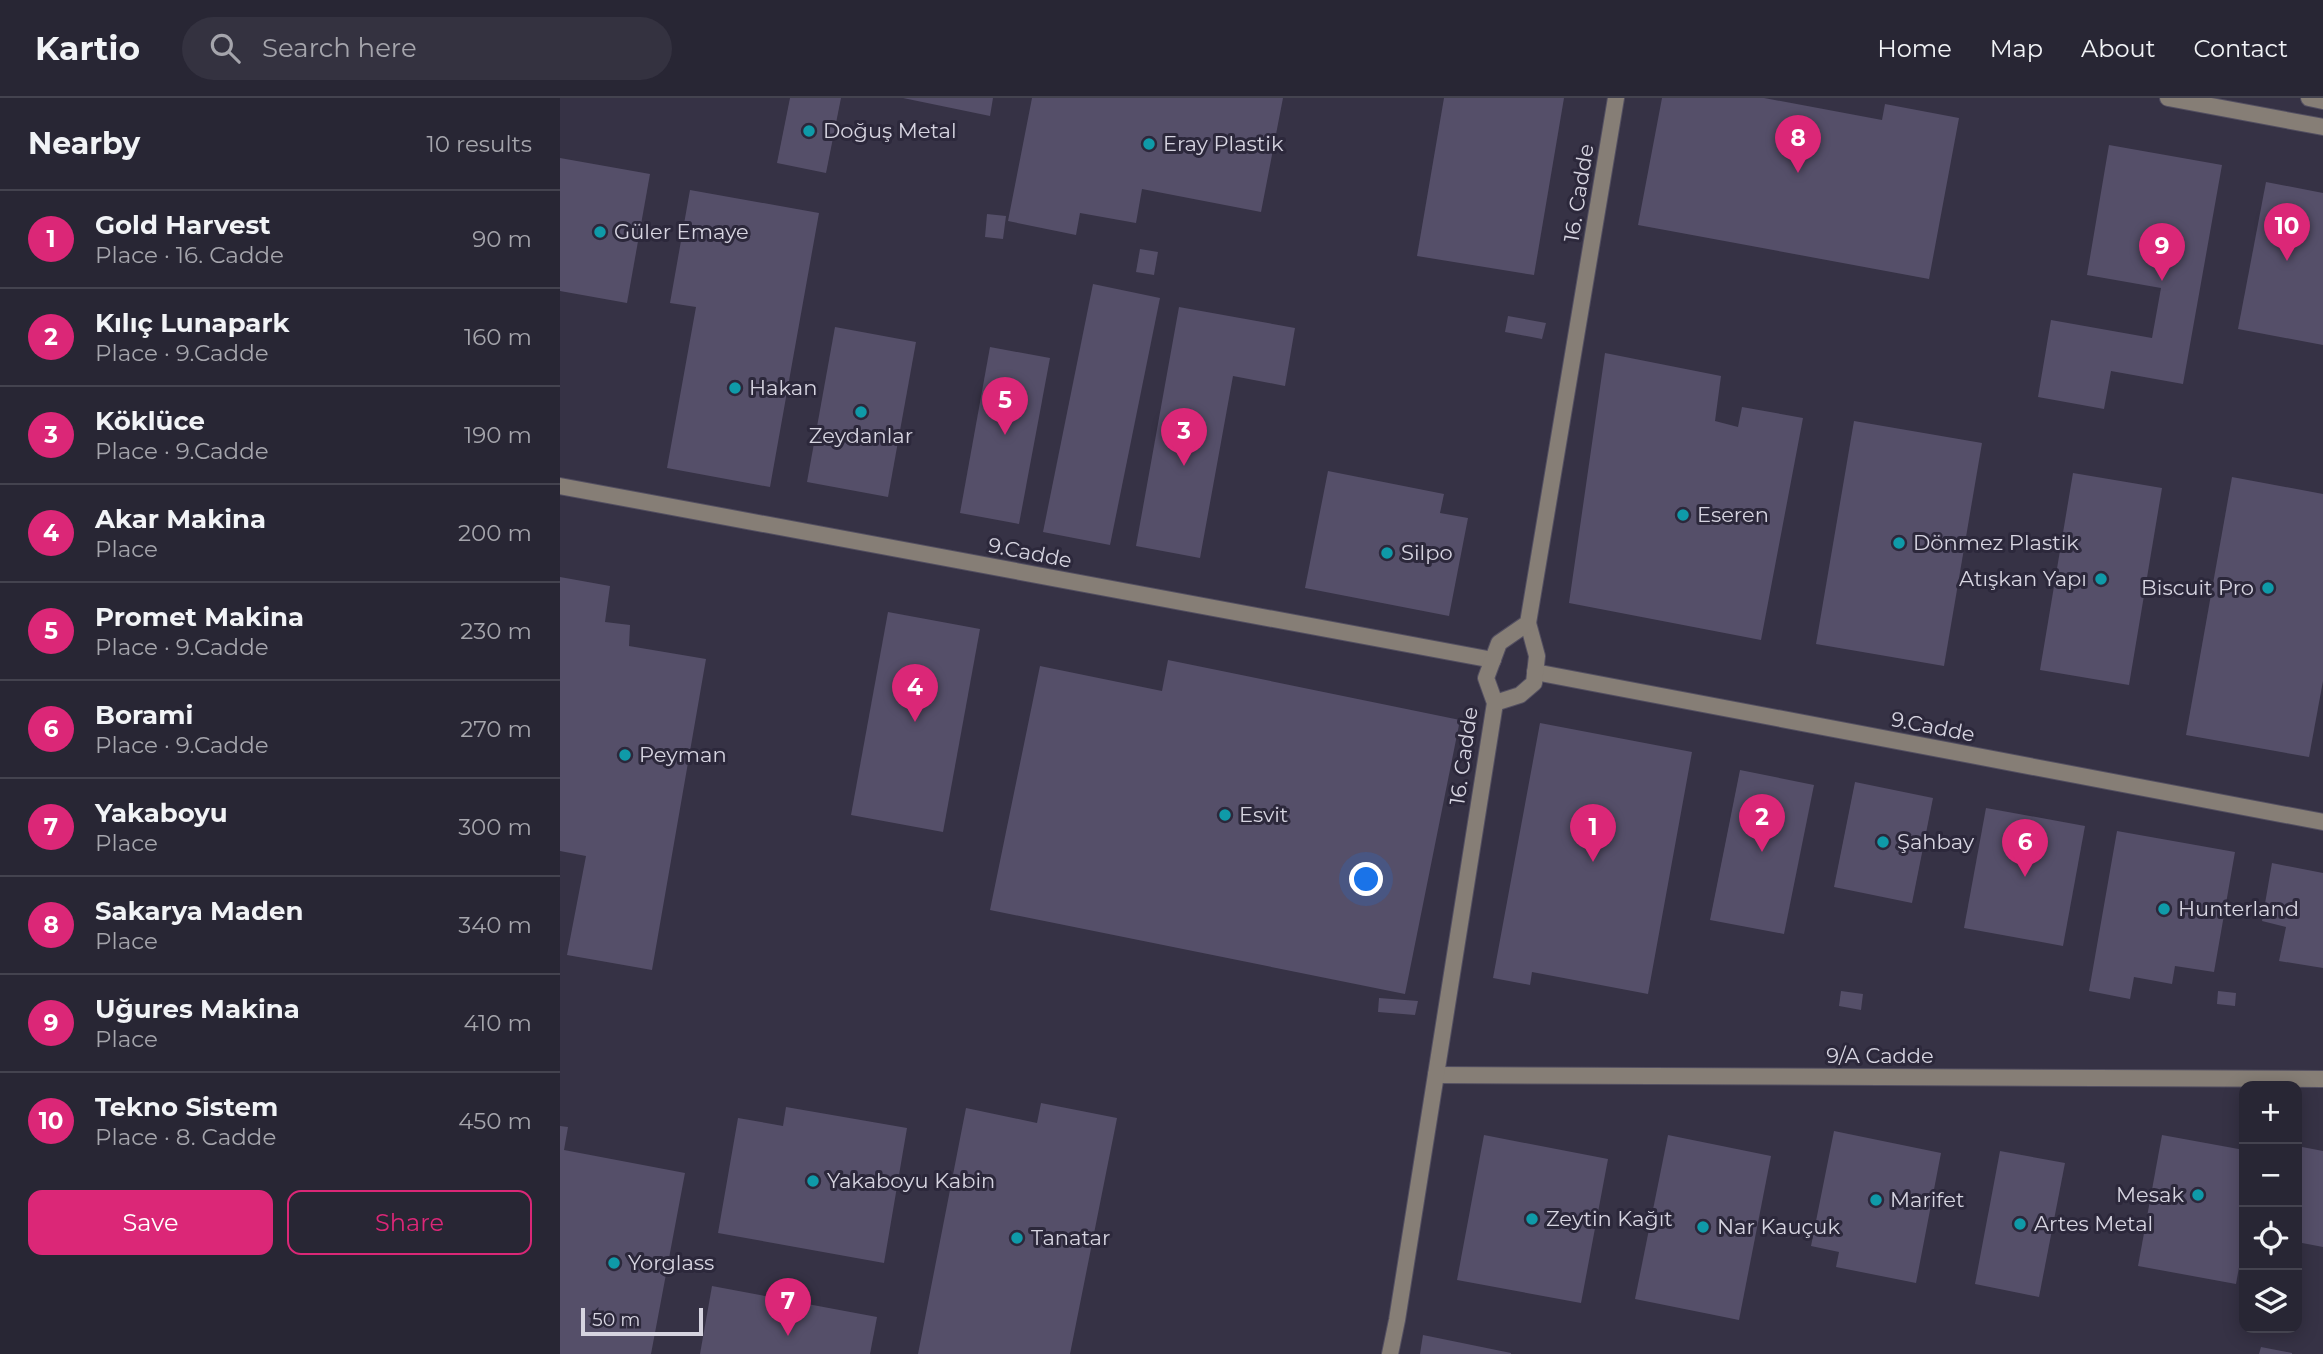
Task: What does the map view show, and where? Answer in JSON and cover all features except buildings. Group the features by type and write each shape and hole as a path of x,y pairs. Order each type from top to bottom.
{"street":[{"name":"16. Cadde","path":"1528,623 1616,98"},
{"path":"2168,98 2323,127"},
{"path":"2309,98 2323,101"},
{"name":"9.Cadde","path":"560,486 1493,660"},
{"path":"1493,660 1499,643 1528,623 1537,656 1534,682 1520,695 1494,703"},
{"name":"16. Cadde","path":"1390,1354 1494,703 1486,678 1493,660"},
{"name":"9.Cadde","path":"1535,672 2323,822"},
{"name":"9/A Cadde","path":"1436,1075 2323,1079"}],"place":[{"name":"Doğuş Metal","path":"809,131"},
{"name":"Eray Plastik","path":"1149,144"},
{"name":"Sakarya Maden","path":"1798,173"},
{"name":"Güler Emaye","path":"600,232"},
{"name":"Tekno Sistem","path":"2287,261"},
{"name":"Uğures Makina","path":"2162,281"},
{"name":"Hakan","path":"735,388"},
{"name":"Zeydanlar","path":"861,412"},
{"name":"Promet Makina","path":"1005,435"},
{"name":"Köklüce","path":"1184,466"},
{"name":"Eseren","path":"1683,515"},
{"name":"Dönmez Plastik","path":"1899,543"},
{"name":"Silpo","path":"1387,553"},
{"name":"Atışkan Yapı","path":"2101,579"},
{"name":"Biscuit Pro","path":"2268,588"},
{"name":"Akar Makina","path":"915,722"},
{"name":"Peyman","path":"625,755"},
{"name":"Esvit","path":"1225,815"},
{"name":"Şahbay","path":"1883,842"},
{"name":"Kılıç Lunapark","path":"1762,852"},
{"name":"Gold Harvest","path":"1593,862"},
{"name":"Borami","path":"2025,877"},
{"name":"Hunterland","path":"2164,909"},
{"name":"Yakaboyu Kabin","path":"813,1181"},
{"name":"Mesak","path":"2198,1195"},
{"name":"Marifet","path":"1876,1200"},
{"name":"Zeytin Kağıt","path":"1532,1219"},
{"name":"Artes Metal","path":"2020,1224"},
{"name":"Nar Kauçuk","path":"1703,1227"},
{"name":"Tanatar","path":"1017,1238"},
{"name":"Yorglass","path":"614,1263"},
{"name":"Yakaboyu","path":"788,1336"}]}
